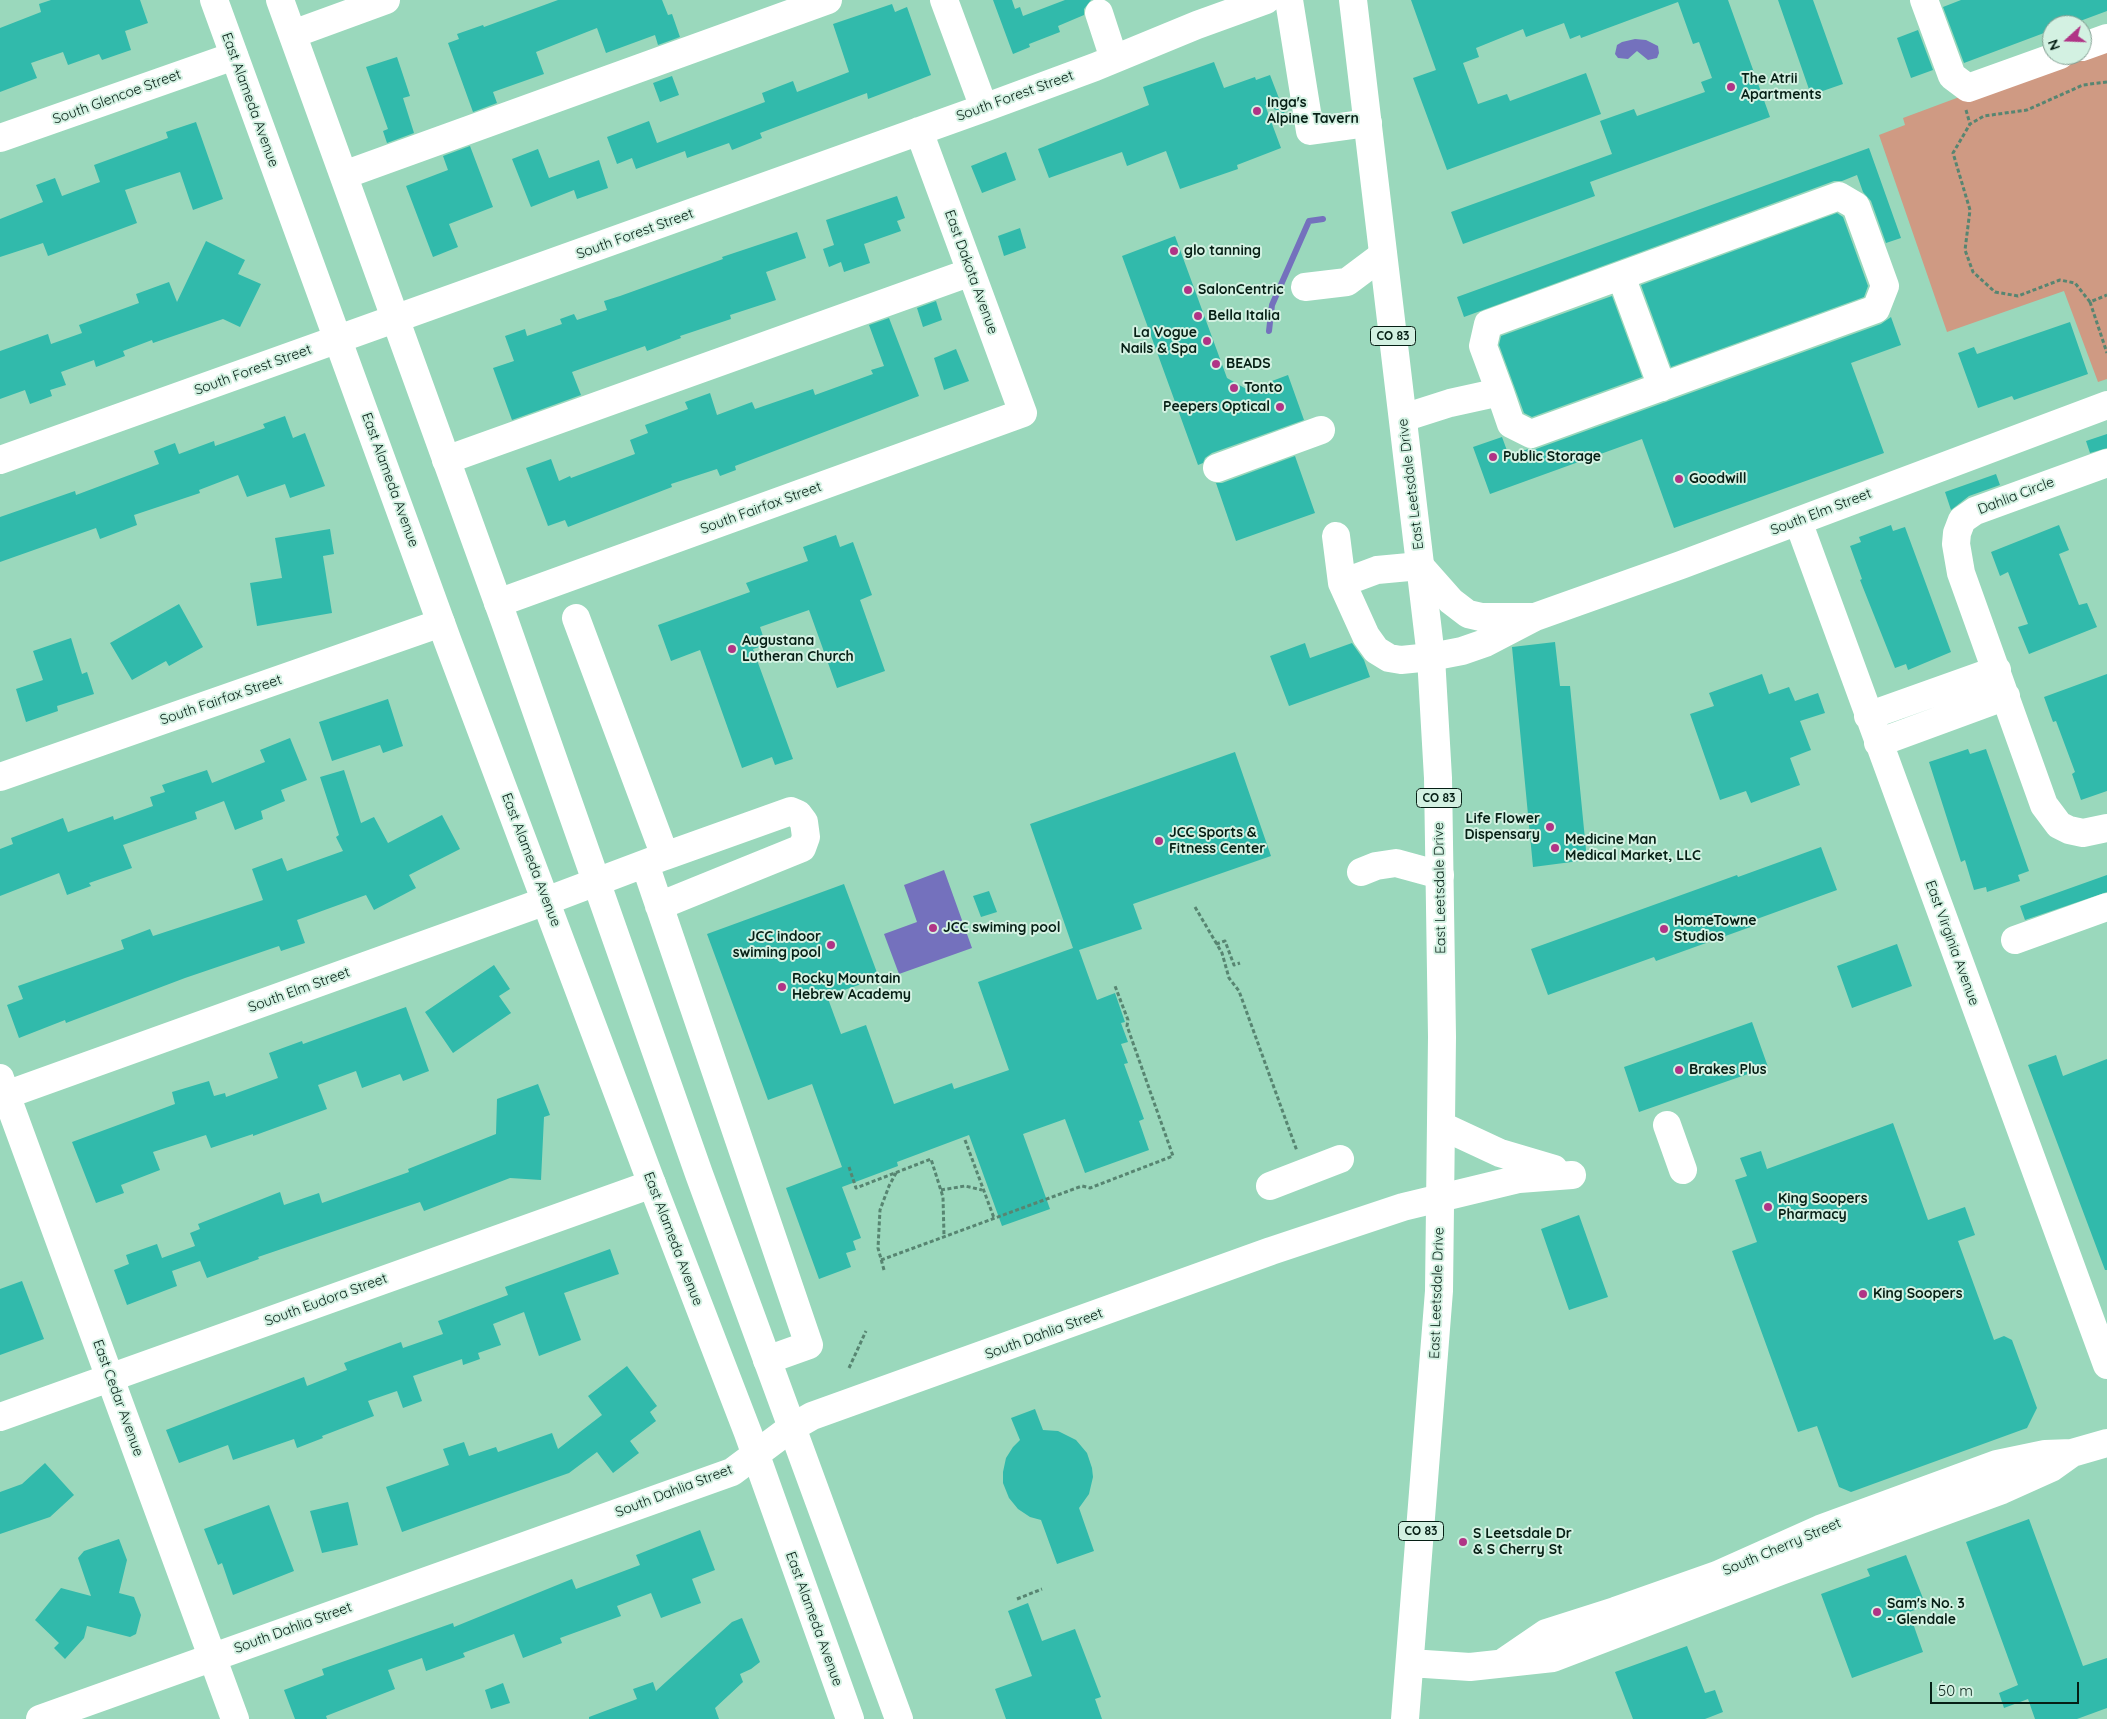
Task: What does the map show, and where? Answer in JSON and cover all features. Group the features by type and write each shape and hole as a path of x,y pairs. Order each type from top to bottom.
{"street":[{"name":"East Alameda Avenue","path":"214,0 442,623 652,1184 756,1454 850,1719"},
{"path":"280,0 598,882 699,1174 898,1719"},
{"path":"293,34 386,0"},
{"path":"344,175 828,0"},
{"path":"944,0 984,108"},
{"name":"South Forest Street","path":"0,460 984,108 1266,0"},
{"path":"1289,0 1310,131 1368,122"},
{"name":"East Leetsdale Drive","path":"1353,0 1431,657 1438,770 1442,1126 1437,1321 1405,1719"},
{"path":"1924,0 1952,76 1968,88 2042,61"},
{"path":"1099,13 1114,59"},
{"path":"2092,43 2107,38"},
{"name":"South Glencoe Street","path":"0,138 234,56"},
{"name":"East Dakota Avenue","path":"919,131 1023,413"},
{"path":"1839,196 1856,206 1885,286 1876,310 1662,387 1531,434 1511,424 1483,346 1488,324 1839,196"},
{"path":"1305,287 1347,282 1383,255"},
{"path":"446,460 971,272"},
{"path":"1621,276 1662,387"},
{"path":"1403,418 1450,403 1500,392"},
{"name":"South Elm Street","path":"1336,536 1342,583 1366,636 1376,650 1390,658 1401,660 1431,657 1462,651 1485,643 1535,617 2107,405"},
{"name":"South Fairfax Street","path":"498,603 1023,413"},
{"path":"1217,468 1321,430"},
{"name":"Dahlia Circle","path":"2107,463 1975,511 1962,520 1957,533 1957,558 1961,573 2044,805 2059,825 2076,831 2090,832 2107,828"},
{"name":"East Virginia Avenue","path":"1798,521 2107,1365"},
{"path":"1342,583 1377,570 1420,566"},
{"name":"South Elm Street","path":"1420,566 1451,601 1468,614 1481,617 1535,617"},
{"path":"576,618 655,860 659,906 809,1345 767,1360"},
{"name":"South Fairfax Street","path":"0,777 442,623"},
{"path":"1868,716 1997,670"},
{"path":"1878,743 2006,696"},
{"name":"South Elm Street","path":"2,1090 546,901 791,811 798,814 804,822 806,837 802,848 659,906"},
{"path":"1361,872 1376,866 1396,863 1440,875"},
{"path":"2015,940 2107,907"},
{"name":"East Cedar Avenue","path":"2,1090 235,1719"},
{"path":"1667,1125 1683,1170"},
{"name":"South Dahlia Street","path":"40,1719 732,1472 791,1428 812,1416 1271,1251 1403,1207 1519,1179 1572,1175 1506,1155 1442,1126"},
{"path":"1270,1186 1340,1159"},
{"name":"South Eudora Street","path":"0,1418 652,1184"},
{"name":"South Cherry Street","path":"1410,1663 1470,1667 1553,1658 1781,1571 2002,1490 2050,1468 2072,1453 2107,1444"}],"path":[{"path":"2107,82 2083,85 2027,110 1984,116 1970,124 1953,153 1970,210 1965,250 1973,272 1995,292 2018,296 2060,280 2075,283 2090,302 2107,353"},
{"path":"2090,302 2107,295"},
{"path":"1195,907 1224,959 1229,978 1239,991 1300,1159"},
{"path":"1216,944 1225,941 1234,965 1240,963"},
{"path":"881,1260 1082,1186 1090,1188 1174,1156 1127,1026 1128,1020 1115,986"},
{"path":"965,1140 994,1218"},
{"path":"849,1167 856,1188 931,1159 943,1197 944,1236"},
{"path":"884,1270 878,1248 880,1210 896,1173"},
{"path":"941,1190 955,1186 965,1186 983,1191"},
{"path":"849,1368 866,1331"},
{"path":"1017,1599 1042,1589"}],"shaded area":[{"path":"1635,39 1646,40 1658,46 1659,53 1657,58 1648,60 1637,51 1628,59 1618,58 1615,54 1617,45"},
{"path":"2107,42 2107,379 2098,382 2064,291 1947,332 1879,135 1905,125 1903,118 2045,65 2092,65 2092,48"},
{"name":"JCC swiming pool","path":"944,870 972,948 899,974 884,934 917,922 904,885"}],"building":[{"path":"51,0 140,0 148,23 125,31 131,50 102,60 99,54 68,65 63,52 31,63 37,78 0,92 0,28 41,12 39,4"},
{"path":"558,0 662,0 668,15 672,14 680,37 658,45 655,35 606,53 597,28 536,52 544,74 493,92 497,103 473,112 448,43 459,39 457,34 483,25 484,27"},
{"path":"993,0 1012,0 1015,9 1020,7 1023,16 1065,0 1091,0 1084,9 1084,15 1058,26 1060,32 1029,44 1030,47 1013,54"},
{"path":"1411,0 1728,0 1770,117 1590,182 1595,196 1463,244 1451,212 1612,154 1600,121 1634,109 1637,116 1705,92 1701,82 1712,78 1699,42 1693,44 1678,2 1581,38 1580,35 1570,39 1564,23 1526,37 1523,29 1476,48 1479,57 1463,63 1478,104 1507,94 1510,101 1586,73 1601,114 1447,170 1413,78 1436,70"},
{"path":"1778,0 1813,0 1843,84 1811,95"},
{"path":"1961,0 2107,0 2107,11 2092,17 2092,15 2042,15 2042,34 1964,63 1943,7"},
{"path":"892,4 895,12 907,7 931,75 868,99 867,93 760,133 762,138 732,150 729,143 687,158 685,151 636,169 632,158 617,164 607,137 649,121 657,143 765,102 762,93 793,81 797,92 849,72 833,24"},
{"path":"1918,30 1933,70 1911,78 1897,38"},
{"path":"397,57 410,96 403,98 414,133 387,143 383,131 388,129 366,67"},
{"path":"1214,62 1224,88 1255,77 1256,80 1270,75 1285,114 1265,105 1281,148 1237,165 1238,169 1180,189 1166,151 1127,166 1122,152 1049,178 1038,149 1149,105 1143,87"},
{"path":"672,76 679,95 660,102 653,83"},
{"path":"196,122 223,199 193,210 180,172 125,190 137,223 48,256 43,243 0,257 0,219 43,202 36,185 55,178 62,196 100,182 94,165 168,138 166,132"},
{"path":"470,146 493,207 449,224 458,247 433,257 406,186 448,170 443,156"},
{"path":"1869,148 1901,238 1886,243 1871,201 1863,192 1857,175 1842,181 1834,181 1464,317 1457,297"},
{"path":"538,149 549,178 599,160 608,188 577,199 574,190 531,207 512,159"},
{"path":"1006,152 1016,180 982,193 971,166"},
{"path":"897,196 905,218 897,221 901,231 864,244 870,263 844,272 841,262 829,267 823,249 834,245 826,220"},
{"path":"1837,213 1843,217 1868,286 1864,297 1671,367 1641,285"},
{"path":"1020,228 1026,248 1004,256 998,236"},
{"path":"797,232 806,258 766,272 776,300 730,315 731,319 680,336 681,338 647,351 645,346 572,372 581,395 512,420 493,368 514,361 505,336 525,329 527,336 562,324 560,319 574,314 577,320 607,310 604,301 723,259 722,257"},
{"path":"1175,236 1227,378 1248,390 1288,375 1304,420 1212,453 1205,458 1203,463 1198,465 1122,256"},
{"path":"206,241 245,260 238,274 261,284 240,327 223,319 153,343 152,340 123,351 125,356 96,367 94,360 61,372 66,385 50,390 52,396 30,404 25,390 0,399 0,351 48,334 51,344 82,333 79,325 139,303 136,294 169,282 177,302"},
{"path":"1612,296 1642,377 1532,417 1524,413 1499,345 1501,336"},
{"path":"936,301 942,320 923,327 917,308"},
{"path":"1891,317 1901,345 1851,363 1884,453 1674,528 1642,439 1490,494 1473,447 1502,437 1509,456 1528,449 1536,449 1881,324"},
{"path":"889,318 919,396 735,466 736,470 720,476 717,469 671,484 672,487 568,527 565,520 548,526 526,468 551,459 559,481 635,454 630,440 648,433 645,425 688,409 685,402 710,393 717,415 752,402 755,409 813,389 815,395 873,374 871,370 884,366 869,325"},
{"path":"2070,322 2088,374 2014,400 2012,396 1978,408 1958,353 1974,347 1977,354"},
{"path":"956,349 969,381 944,390 934,358"},
{"path":"285,416 293,438 305,433 325,486 290,498 285,484 247,497 238,475 199,490 200,493 134,515 137,525 100,539 96,528 0,562 0,517 75,491 76,495 159,464 154,451 175,443 179,454 214,441 215,446 265,428 263,424"},
{"path":"2107,434 2107,448 2090,453 2086,441"},
{"path":"1295,456 1315,513 1236,541 1216,483 1222,483"},
{"path":"1996,474 2000,485 1969,496 1951,510 1945,492"},
{"path":"1891,525 1893,531 1905,527 1951,652 1908,670 1906,664 1895,668 1860,580 1862,579 1850,546 1861,542 1859,537"},
{"path":"2059,525 2069,550 2059,554 2079,605 2087,603 2097,627 2029,654 2018,627 2028,624 2008,572 2000,576 1991,552"},
{"path":"330,529 334,554 323,556 332,613 257,626 250,583 282,578 275,538"},
{"path":"836,535 840,547 853,542 872,595 860,600 885,671 837,688 809,610 760,627 766,645 753,649 793,759 775,765 772,757 742,768 700,650 671,661 658,625 750,592 746,583 808,561 803,547"},
{"path":"179,604 203,647 169,666 166,661 132,680 110,643"},
{"path":"71,638 82,674 87,672 94,694 57,706 58,711 26,722 16,689 43,680 33,651"},
{"path":"1555,642 1560,686 1570,686 1587,860 1533,867 1512,647"},
{"path":"1305,643 1310,658 1352,643 1364,660 1370,677 1289,706 1270,656"},
{"path":"1762,674 1769,694 1789,687 1795,701 1818,693 1825,713 1800,721 1811,750 1790,758 1800,785 1751,803 1746,791 1720,800 1690,714 1714,706 1709,693"},
{"path":"2107,674 2107,791 2081,800 2072,774 2075,772 2056,721 2053,722 2044,697"},
{"path":"388,699 403,746 383,753 380,745 332,761 319,722"},
{"path":"290,738 307,780 281,790 285,801 261,811 263,819 235,830 224,801 195,812 197,819 123,845 132,868 89,883 91,886 67,895 59,873 0,896 0,849 13,844 11,838 63,818 68,832 113,816 114,820 153,806 150,797 165,792 162,785 207,770 212,783 265,762 260,750"},
{"path":"1968,749 1970,754 1986,749 2029,871 2018,875 2020,881 1987,892 1986,887 1974,890 1965,860 1961,862 1929,762"},
{"path":"1235,752 1271,856 1133,904 1142,929 1079,950 1097,1000 1115,993 1125,1022 1121,1023 1128,1042 1121,1044 1128,1063 1124,1064 1144,1119 1139,1121 1149,1150 1085,1173 1065,1119 1023,1134 1050,1209 1002,1226 969,1135 897,1162 898,1166 842,1187 861,1238 853,1241 856,1250 846,1253 851,1267 819,1279 786,1188 842,1167 812,1084 768,1100 707,934 844,884 879,978 827,996 841,1034 866,1025 894,1104 952,1083 954,1089 1009,1070 978,982 1073,948 1030,824"},
{"path":"344,770 361,823 374,817 388,843 442,815 460,849 409,875 416,888 374,910 366,895 297,920 305,943 281,951 279,946 185,978 66,1023 65,1020 19,1038 7,1005 23,999 18,986 124,949 121,940 150,929 153,936 263,900 252,869 282,858 287,871 343,851 336,837 339,835 320,777"},
{"path":"1821,847 1837,890 1754,920 1756,925 1656,961 1654,957 1548,995 1531,949"},
{"path":"2107,875 2107,892 2025,920 2020,906"},
{"path":"989,891 997,912 981,917 973,896"},
{"path":"1897,944 1912,986 1852,1008 1837,966"},
{"path":"494,965 510,989 499,996 511,1013 453,1053 425,1012"},
{"path":"406,1007 429,1071 403,1081 400,1074 362,1088 356,1071 318,1085 327,1109 253,1136 253,1134 211,1148 206,1135 153,1152 160,1170 121,1185 124,1193 96,1203 72,1142 175,1104 172,1092 209,1081 214,1096 225,1093 226,1097 278,1078 269,1053 302,1041 303,1044"},
{"path":"1752,1022 1768,1067 1639,1112 1624,1067"},
{"path":"2056,1055 2063,1076 2107,1059 2107,1270 2105,1270 2028,1065"},
{"path":"538,1084 550,1115 544,1117 541,1180 510,1178 424,1211 420,1202 258,1257 259,1259 207,1278 200,1261 172,1271 177,1286 127,1305 114,1270 129,1264 126,1255 157,1244 162,1258 195,1246 190,1233 200,1229 198,1224 280,1192 284,1205 319,1193 322,1203 409,1172 408,1169 496,1134 497,1099"},
{"name":"King Soopers","path":"1893,1123 1928,1220 1965,1207 1975,1235 1958,1241 1994,1340 2004,1336 2012,1340 2037,1408 2027,1428 1851,1492 1839,1487 1817,1426 1798,1432 1732,1251 1757,1242 1735,1180 1747,1176 1740,1158 1761,1151 1767,1169"},
{"path":"1579,1215 1608,1297 1569,1310 1541,1229"},
{"path":"610,1249 619,1274 564,1293 581,1340 539,1356 524,1312 493,1324 501,1345 478,1353 480,1359 463,1365 462,1359 413,1376 422,1401 403,1408 397,1391 368,1401 374,1416 297,1448 294,1439 233,1460 228,1445 179,1463 166,1430 304,1377 307,1386 347,1370 344,1363 401,1342 403,1348 443,1334 438,1321 508,1295 505,1287"},
{"path":"22,1281 44,1339 0,1355 0,1289"},
{"path":"627,1366 657,1406 650,1412 656,1421 630,1441 639,1453 613,1473 597,1452 569,1473 402,1532 386,1487 449,1465 443,1449 464,1442 469,1456 496,1447 498,1452 552,1433 558,1449 602,1415 588,1396"},
{"path":"1035,1409 1043,1430 1058,1431 1076,1440 1087,1453 1092,1468 1093,1477 1089,1494 1079,1508 1094,1551 1057,1564 1041,1520 1030,1517 1018,1509 1009,1498 1003,1483 1006,1458 1020,1440 1011,1418"},
{"path":"45,1463 74,1495 50,1517 0,1534 0,1492 22,1484"},
{"path":"348,1502 358,1545 322,1553 310,1511"},
{"path":"269,1505 294,1571 233,1595 222,1563 218,1565 204,1529"},
{"path":"2029,1519 2083,1666 2107,1658 2107,1708 2077,1719 2035,1719 2028,1699 2004,1708 1999,1693 2018,1685 1966,1542"},
{"path":"700,1530 715,1570 692,1579 701,1603 661,1618 651,1593 617,1606 621,1616 560,1638 562,1643 523,1658 514,1634 463,1653 465,1657 426,1671 422,1658 388,1670 395,1689 326,1716 327,1719 295,1719 284,1690 324,1675 322,1669 453,1623 454,1627 572,1579 576,1589 640,1565 636,1555"},
{"path":"119,1539 127,1560 119,1593 134,1597 141,1615 136,1634 130,1637 87,1626 84,1638 65,1659 54,1648 59,1643 35,1620 61,1588 91,1596 78,1558 84,1551"},
{"path":"1906,1555 1926,1606 1909,1612 1923,1652 1852,1678 1821,1594 1870,1576 1867,1569"},
{"path":"1028,1603 1042,1641 1075,1629 1101,1697 1095,1699 1102,1719 1006,1719 995,1689 1032,1676 1008,1611"},
{"path":"742,1618 760,1662 740,1674 743,1682 715,1708 719,1719 589,1719 589,1717 637,1699 633,1689 653,1682 656,1691 732,1622"},
{"path":"1687,1646 1705,1693 1715,1690 1723,1712 1705,1719 1633,1719 1615,1672"},
{"path":"503,1683 510,1703 491,1709 485,1690"}],"waterway":[{"path":"1269,331 1272,305 1309,221 1323,219"}],"place":[{"name":"The Atrii Apartments","path":"1731,87"},
{"name":"Inga's Alpine Tavern","path":"1257,111"},
{"name":"glo tanning","path":"1174,251"},
{"name":"SalonCentric","path":"1188,290"},
{"name":"Bella Italia","path":"1198,316"},
{"name":"La Vogue Nails & Spa","path":"1207,341"},
{"name":"BEADS","path":"1216,364"},
{"name":"Tonto","path":"1234,388"},
{"name":"Peepers Optical","path":"1280,407"},
{"name":"Public Storage","path":"1493,457"},
{"name":"Goodwill","path":"1679,479"},
{"name":"Augustana Lutheran Church","path":"732,649"},
{"name":"Life Flower Dispensary","path":"1550,827"},
{"name":"JCC Sports & Fitness Center","path":"1159,841"},
{"name":"Medicine Man Medical Market, LLC","path":"1555,848"},
{"name":"JCC swiming pool","path":"933,928"},
{"name":"HomeTowne Studios","path":"1664,929"},
{"name":"JCC indoor swiming pool","path":"831,945"},
{"name":"Rocky Mountain Hebrew Academy","path":"782,987"},
{"name":"Brakes Plus","path":"1679,1070"},
{"name":"King Soopers Pharmacy","path":"1768,1207"},
{"name":"King Soopers","path":"1863,1294"},
{"name":"S Leetsdale Dr & S Cherry St","path":"1463,1542"},
{"name":"Sam's No. 3 - Glendale","path":"1877,1612"}]}
